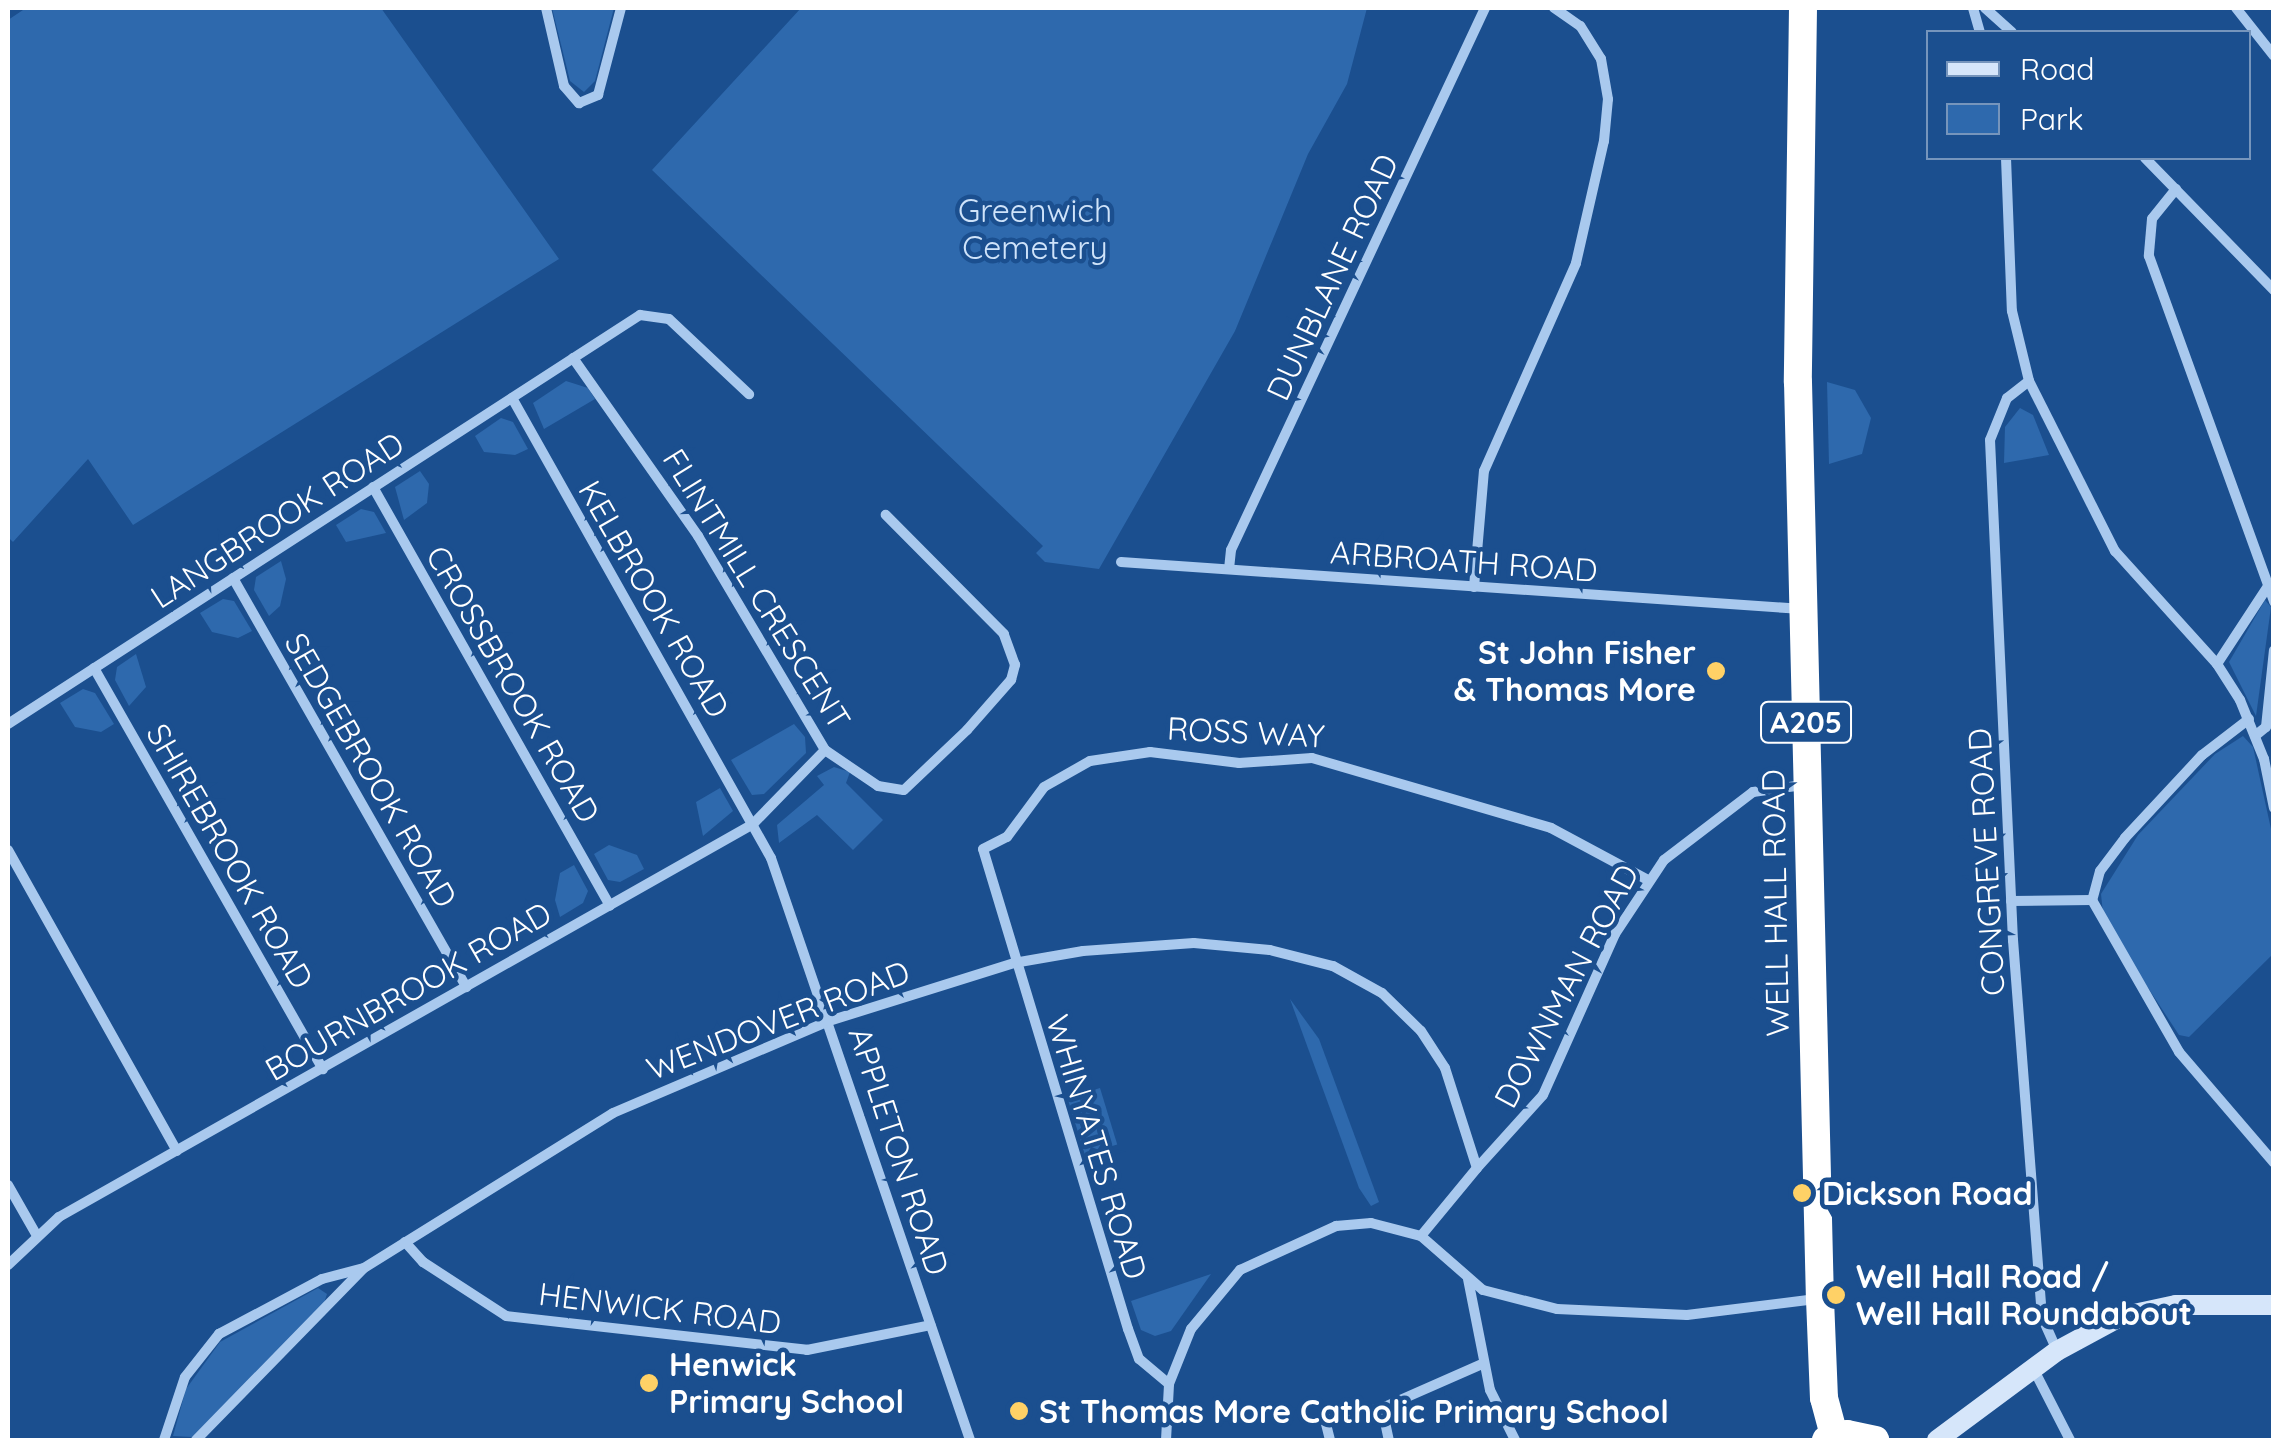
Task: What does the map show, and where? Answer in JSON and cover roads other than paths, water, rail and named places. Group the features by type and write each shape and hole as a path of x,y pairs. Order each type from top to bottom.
{"highway":[{"name":"WELL HALL ROAD","path":"1802,8 1797,182 1803,610 1820,1299 1824,1398 1830,1438"},
{"name":"A205","path":"1830,1438 1875,1440"}],"street":[{"path":"546,8 564,86 580,103 598,95 621,8"},
{"name":"DUNBLANE ROAD","path":"1229,569 1231,550 1484,8"},
{"path":"1474,586 1484,470 1576,263 1604,140 1608,99 1601,59 1580,26 1554,8"},
{"path":"1985,8 2010,30"},
{"path":"2236,8 2274,56"},
{"path":"2006,160 2012,311 2030,381 2115,551 2217,664 2249,719 2274,808"},
{"path":"2147,160 2274,290"},
{"path":"2176,189 2152,219 2149,256 2274,602"},
{"path":"574,358 654,312 749,394"},
{"name":"LANGBROOK ROAD","path":"8,724 574,358"},
{"name":"FLINTMILL CRESCENT","path":"574,358 698,536 752,638 820,732 825,750 878,786 904,790 967,730 1010,680 1015,664 1004,634 886,515"},
{"name":"CONGREVE ROAD","path":"2030,381 2007,398 1990,440 2011,902 2042,1317 2057,1351"},
{"name":"KELBROOK ROAD","path":"512,398 753,824"},
{"name":"CROSSBROOK ROAD","path":"373,487 610,906"},
{"name":"ARBROATH ROAD","path":"1121,562 1803,610"},
{"name":"SEDGEBROOK ROAD","path":"233,578 466,987"},
{"path":"2217,664 2268,586"},
{"path":"2256,735 2266,727 2274,650"},
{"name":"SHIREBROOK ROAD","path":"94,668 323,1069"},
{"path":"2249,719 2202,756 2125,838 2100,871 2092,900 2179,1052 2274,1163"},
{"name":"BOURNBROOK ROAD","path":"8,1265 36,1234 753,824 825,750"},
{"name":"ROSS WAY","path":"981,856 989,843 1013,830 1044,787 1090,760 1150,752 1239,763 1312,758 1551,828 1648,880"},
{"name":"DOWNMAN ROAD","path":"1420,1236 1544,1095 1615,934 1648,880 1681,842 1742,798 1765,787 1807,785"},
{"name":"APPLETON ROAD","path":"753,824 786,893 970,1440"},
{"path":"8,850 178,1151"},
{"name":"WHINYATES ROAD","path":"981,856 1139,1359 1168,1384"},
{"path":"2011,902 2092,900"},
{"name":"WENDOVER ROAD","path":"198,1440 364,1268 613,1113 829,1021 1014,963 1114,947 1194,944 1270,950 1333,966 1382,993 1433,1048 1477,1168"},
{"path":"8,1185 36,1234"},
{"path":"1166,1440 1168,1384 1179,1352 1214,1296 1274,1249 1336,1226 1371,1223 1420,1236 1468,1279 1500,1297 1600,1313 1687,1315 1820,1299"},
{"name":"HENWICK ROAD","path":"406,1242 423,1262 506,1316 807,1350 931,1325"},
{"name":"WENDOVER ROAD","path":"164,1440 185,1377 219,1334 322,1279 364,1268"},
{"path":"1468,1279 1482,1364 1515,1440"},
{"path":"1937,1440 2090,1329 2149,1309 2274,1305"},
{"path":"1330,1440 1326,1420 1382,1408 1482,1364"},
{"path":"2033,1368 2070,1440"},
{"path":"1382,1408 1389,1440"}],"place":[{"name":"St John Fisher & Thomas More","path":"1716,671"},
{"name":"Dickson Road","path":"1802,1193"},
{"name":"Well Hall Road / Well Hall Roundabout","path":"1836,1295"},
{"name":"Henwick Primary School","path":"649,1383"},
{"name":"St Thomas More Catholic Primary School","path":"1019,1411"}],"park label":[{"name":"Greenwich Cemetery","path":"1035,230"}]}
